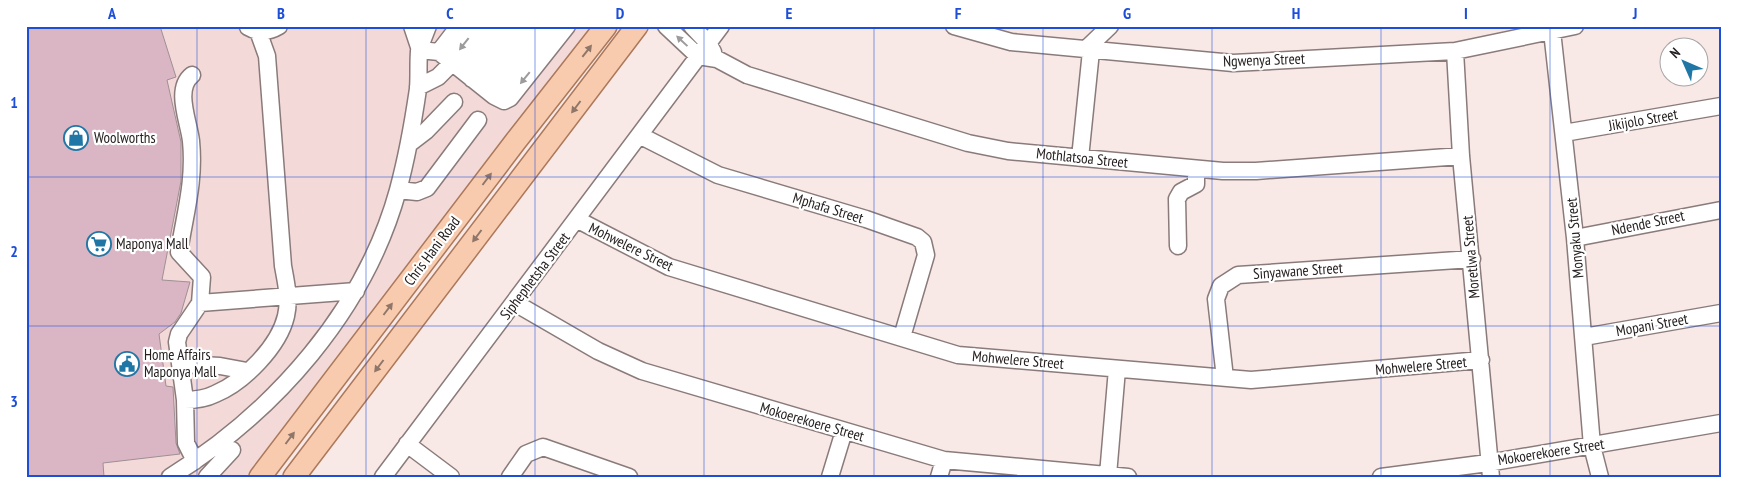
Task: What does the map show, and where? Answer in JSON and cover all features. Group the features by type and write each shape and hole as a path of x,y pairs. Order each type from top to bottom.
{"main road":[{"name":"Chris Hani Road","path":"260,477 515,142 606,26"},
{"name":"Chris Hani Road","path":"294,477 637,26"}],"street":[{"path":"412,26 420,50 465,73 504,101 510,98 566,26"},
{"path":"170,477 195,462 222,442 266,402 320,342 356,291 388,222 398,190 409,144 418,87 420,50 428,26"},
{"path":"459,26 465,73"},
{"path":"465,73 478,26"},
{"path":"465,73 495,26"},
{"path":"465,73 514,26"},
{"path":"465,73 531,26"},
{"path":"418,87 438,77 465,73 549,26"},
{"path":"666,26 698,56"},
{"path":"692,26 708,43 716,59"},
{"name":"Siphephetsha Street","path":"383,477 515,304 722,26"},
{"name":"Ngwenya Street","path":"954,26 1011,42 1233,64 1455,50 1521,33 1575,26"},
{"path":"1080,158 1088,51 1110,26"},
{"path":"185,400 203,399 216,394 248,371 267,352 280,333 287,314 288,295 283,266 267,56 277,27 252,29 267,56"},
{"name":"Monyaku Street","path":"1552,30 1575,238 1592,446 1600,477"},
{"name":"Moretlwa Street","path":"1455,50 1462,156 1490,470"},
{"name":"Mothlatsoa Street","path":"698,56 716,59 747,75 771,84 968,143 1008,151 1196,170 1256,171 1462,156"},
{"path":"192,75 184,85 183,93 191,141 192,184 179,252 202,277 200,303 179,334 177,342 185,400 186,443 195,462"},
{"path":"409,144 426,132 454,102"},
{"name":"Jikijolo Street","path":"1564,133 1721,106"},
{"path":"398,190 417,192 427,188 478,120"},
{"name":"Mphafa Street","path":"641,136 718,175 875,222 917,237 923,242 926,254 902,337"},
{"path":"1178,246 1177,199 1181,192 1196,184 1196,170"},
{"name":"Ndende Street","path":"1575,238 1721,210"},
{"name":"Mohwelere Street","path":"578,220 669,267 958,355 1251,380 1481,360"},
{"name":"Sinyawane Street","path":"1225,378 1216,299 1221,286 1238,275 1472,259"},
{"path":"200,303 356,291"},
{"name":"Mokoerekoere Street","path":"515,304 598,351 634,367 944,460 1128,477"},
{"name":"Mopani Street","path":"1584,337 1721,313"},
{"path":"180,364 220,366 248,371"},
{"path":"1108,475 1117,369"},
{"name":"Mokoerekoere Street","path":"1381,477 1490,470 1592,446 1721,423"},
{"path":"830,477 844,431"},
{"path":"407,444 450,477"},
{"path":"510,477 526,454 543,447 629,477"},
{"path":"207,477 232,450"},
{"path":"939,477 944,460"}],"shaded area":[{"name":"Maponya Mall","path":"26,26 599,26 258,477 26,477"}],"building":[{"name":"Maponya Mall","path":"26,26 160,26 176,77 167,80 181,142 181,181 162,280 190,282 181,313 175,322 159,334 166,386 173,387 176,443 180,454 103,463 104,477 26,477"}],"place":[{"name":"Woolworths","path":"76,138"},
{"name":"Maponya Mall","path":"99,244"},
{"name":"Home Affairs Maponya Mall","path":"127,364"}]}
